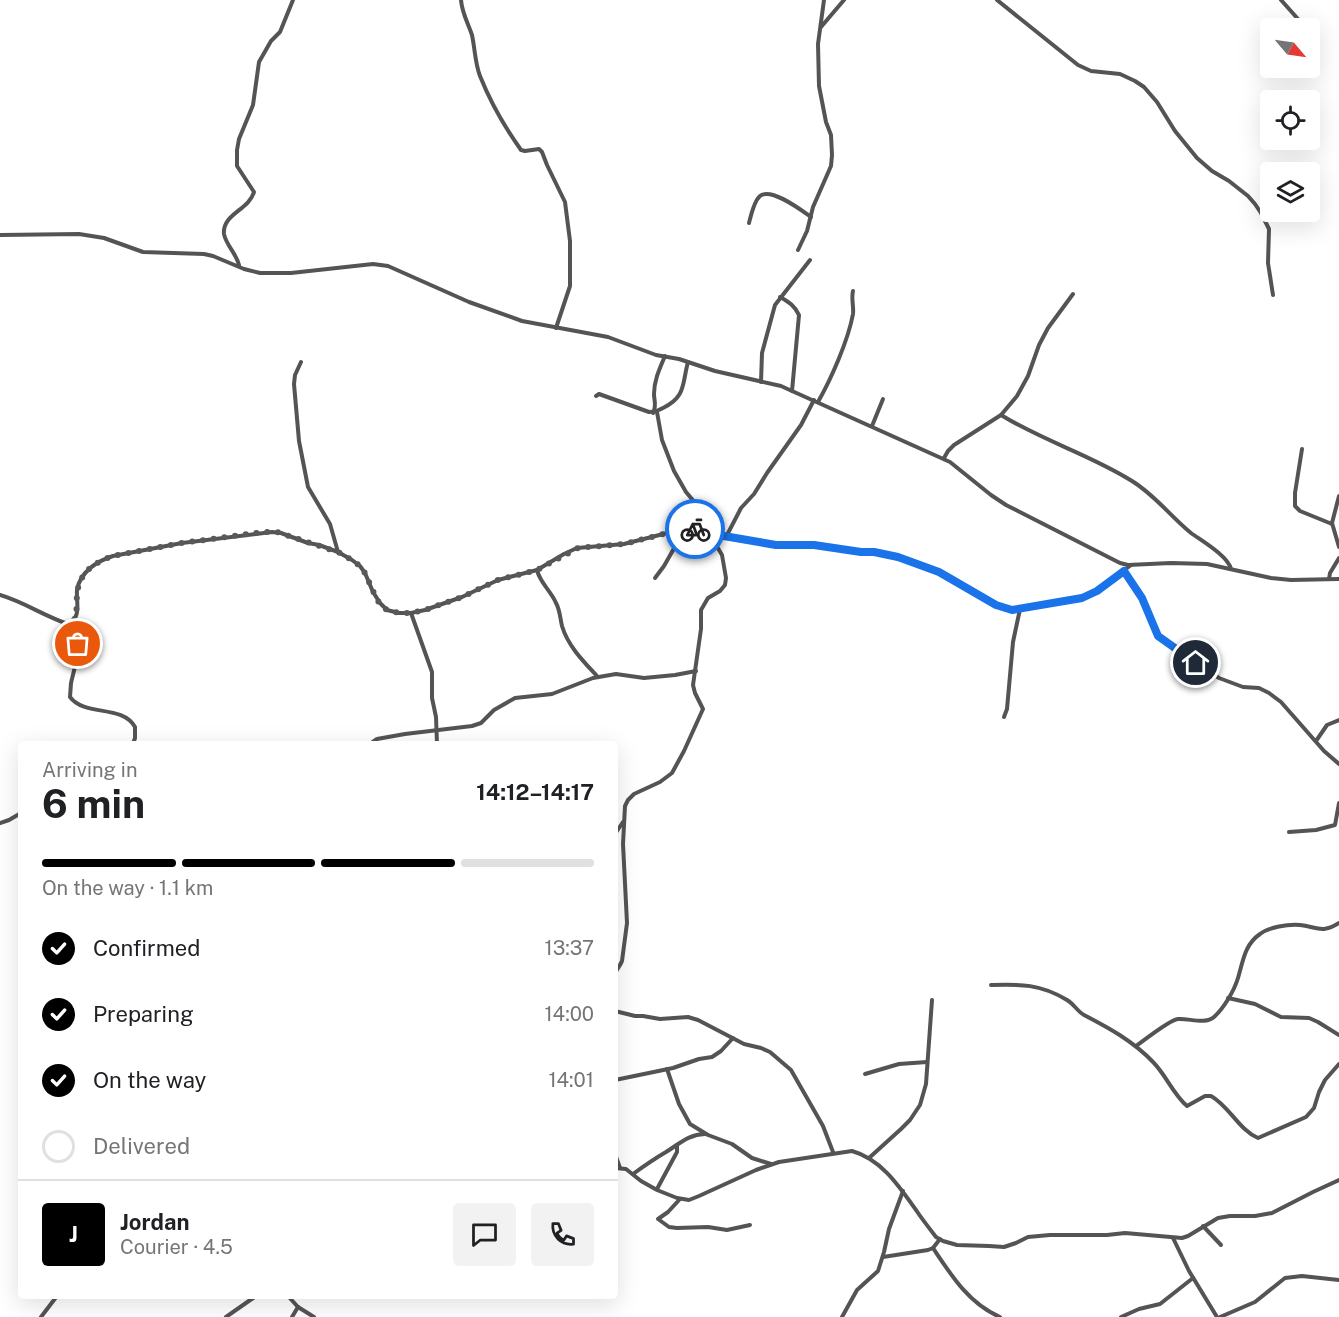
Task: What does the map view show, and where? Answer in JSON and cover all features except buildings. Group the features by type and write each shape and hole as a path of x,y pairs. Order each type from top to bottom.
{"street":[{"path":"239,266 235,254 225,239 224,226 250,201 254,192 237,166 239,139 253,105 259,62 268,46 280,32 293,0"},
{"path":"460,0 471,31 480,76 496,108 521,150 538,148 542,152 565,202 570,241 570,286 556,328"},
{"path":"798,250 831,166 831,135 819,86 819,44 824,0"},
{"path":"820,28 844,0"},
{"path":"997,0 1078,66 1091,71 1127,77 1144,87 1197,158 1248,196 1261,213 1269,229 1268,263 1273,295"},
{"path":"1281,0 1297,18"},
{"path":"749,223 761,194 780,198 811,217"},
{"path":"0,235 79,234 104,238 143,252 204,254 260,273 274,274 373,264 388,266 469,302 522,321 608,337 638,349 792,391 944,458 1006,505 1120,563 1207,564 1271,578 1339,579"},
{"path":"761,382 764,341 775,305 810,260"},
{"path":"726,537 741,508 754,494 826,388 849,326 853,310 853,291"},
{"path":"944,458 954,445 1001,415 1017,396 1048,328 1073,294"},
{"path":"780,297 790,302 799,315 792,391"},
{"path":"665,356 655,382 654,394 655,412 662,440 674,471 686,492 702,511 714,534"},
{"path":"301,362 294,384 302,463 308,487 330,524 338,552"},
{"path":"596,396 599,394 655,412 669,406 682,393 688,362"},
{"path":"872,426 884,399"},
{"path":"1001,415 1093,459 1140,486 1158,500 1190,532 1223,556 1231,568"},
{"path":"1302,449 1295,506 1300,511 1332,524"},
{"path":"1339,496 1332,524 1339,547"},
{"path":"68,624 76,618 77,589 80,581 88,569 105,558 182,543 272,532 338,552 360,566 377,600 387,610 399,613 425,610 462,597 498,580 537,570 578,548 624,544 686,528 776,545 825,546 898,557 939,572 996,605 1012,610 1082,598 1097,591 1132,564"},
{"path":"655,578 686,528"},
{"path":"618,968 622,961 627,923 623,844 625,806 634,794 665,779 672,773 703,709 693,685 701,629 701,610 708,598 725,585 726,578 722,555 709,533"},
{"path":"1329,579 1339,558"},
{"path":"537,570 539,578 557,604 568,641 598,676"},
{"path":"1124,571 1142,598 1158,636 1219,678 1243,687 1259,688 1269,693 1281,702 1339,764"},
{"path":"0,595 19,601 76,629 78,654 70,683 70,697 85,707 114,713 130,720 135,727 134,741"},
{"path":"1004,717 1007,709 1013,642 1020,609"},
{"path":"411,613 432,672 432,698 437,741"},
{"path":"374,741 472,726 481,723 494,710 515,698 552,694 598,676 616,674 644,678 696,670"},
{"path":"1316,741 1328,725 1339,720"},
{"path":"1289,832 1316,830 1335,825 1339,803"},
{"path":"0,822 18,815"},
{"path":"618,830 624,821"},
{"path":"1136,1046 1172,1021 1212,1019 1228,998 1238,980 1245,954 1260,934 1279,927 1299,925 1312,929 1329,929 1339,923"},
{"path":"991,985 1028,985 1059,995 1079,1012 1113,1030 1136,1046 1162,1072 1184,1104 1191,1105 1205,1096 1211,1096 1222,1103 1248,1132 1258,1138 1306,1117 1314,1108 1326,1080 1339,1064"},
{"path":"1228,998 1256,1004 1281,1017 1301,1017 1318,1022 1339,1035"},
{"path":"869,1158 902,1129 920,1105 926,1084 932,1000"},
{"path":"618,1012 660,1019 688,1017 744,1044 770,1052 791,1070 823,1126 834,1153"},
{"path":"618,1079 712,1057 733,1038"},
{"path":"865,1074 899,1064 927,1062"},
{"path":"667,1069 679,1104 690,1124 705,1134 732,1144 752,1158 772,1164"},
{"path":"633,1174 688,1137 705,1134"},
{"path":"657,1190 677,1152 677,1144"},
{"path":"618,1168 626,1169 657,1190 686,1200 693,1199 778,1161 852,1151 869,1158 890,1176 936,1237 957,1245 1004,1246 1028,1237 1050,1234 1125,1233 1173,1238 1188,1236 1218,1218 1272,1213 1339,1180"},
{"path":"842,1317 857,1290 872,1279 878,1271 889,1228 903,1191"},
{"path":"680,1198 668,1212 658,1219 669,1227 708,1227 727,1230 750,1225"},
{"path":"1203,1226 1221,1245"},
{"path":"1173,1238 1193,1278 1219,1317 1255,1302 1281,1280 1290,1276 1339,1280"},
{"path":"883,1257 933,1248 940,1239"},
{"path":"933,1248 969,1297 1000,1317"},
{"path":"1121,1317 1160,1304 1193,1278"},
{"path":"41,1317 55,1299"},
{"path":"226,1317 252,1299"},
{"path":"291,1299 298,1307 314,1317"},
{"path":"292,1317 298,1307"}],"way so far":[{"path":"78,644 76,629 68,624 76,618 77,589 88,569 105,558 182,543 263,532 281,533 338,552 352,560 365,573 377,600 383,607 399,613 411,613 462,597 498,580 537,570 578,548 624,544 687,528 695,529"}],"route":[{"path":"695,529 776,545 814,545 898,557 939,572 996,605 1012,610 1082,598 1097,591 1124,571 1142,598 1158,636 1196,663"}]}
